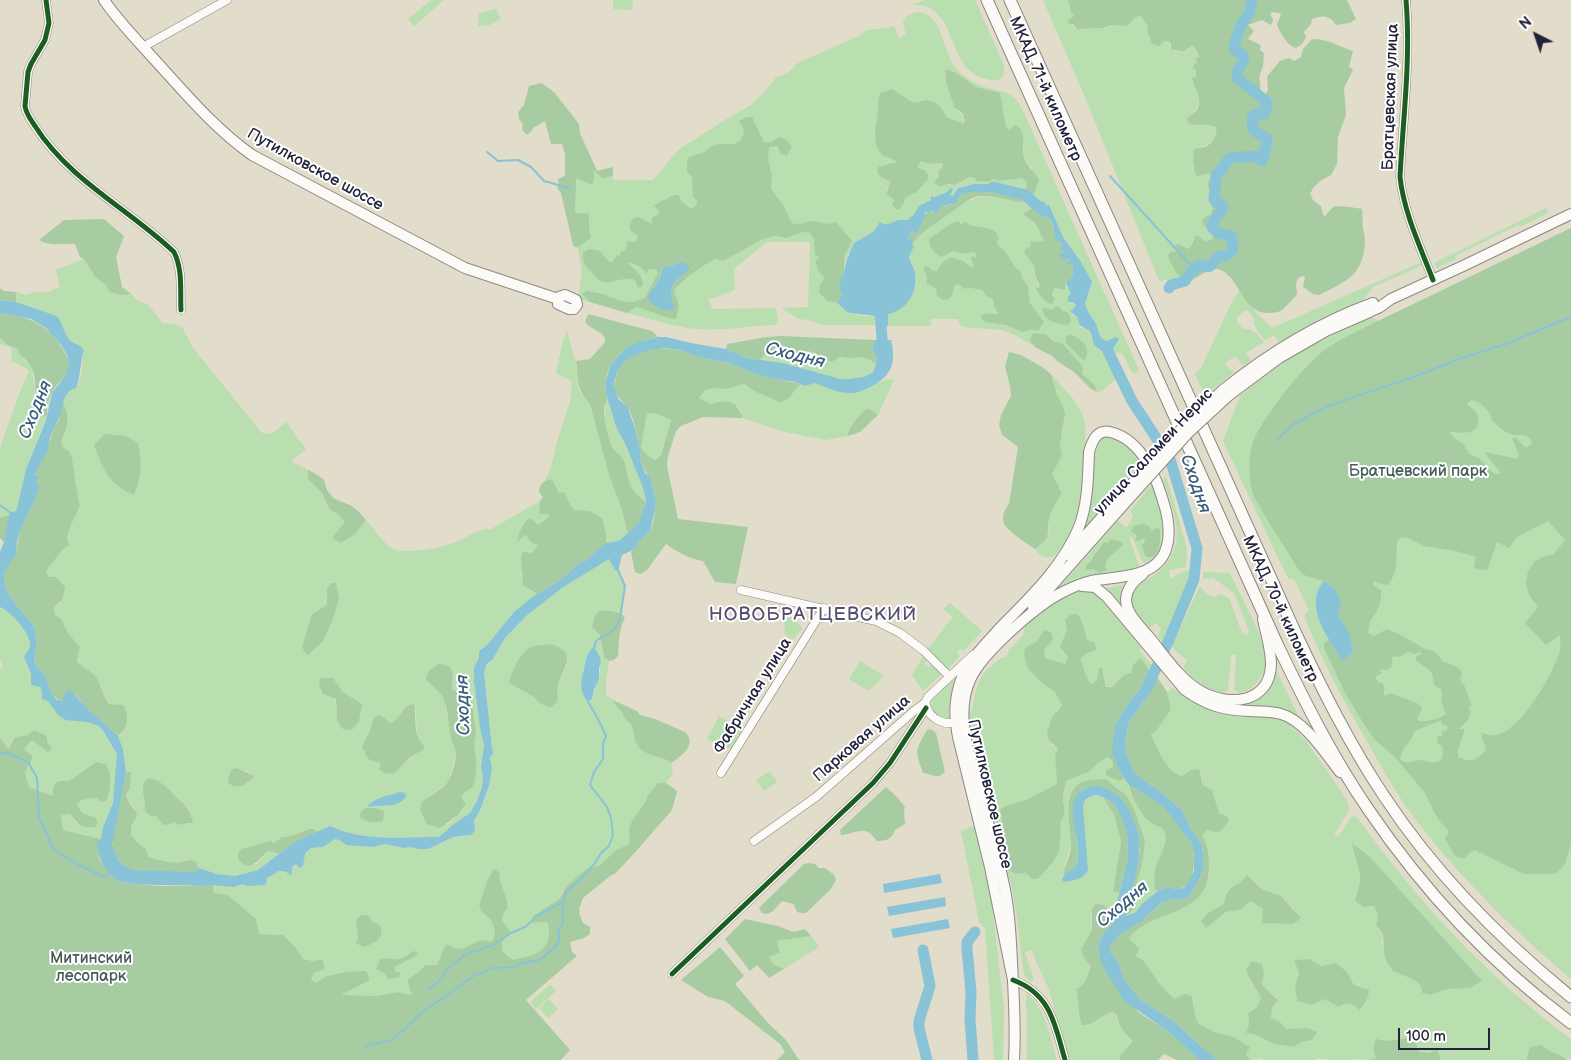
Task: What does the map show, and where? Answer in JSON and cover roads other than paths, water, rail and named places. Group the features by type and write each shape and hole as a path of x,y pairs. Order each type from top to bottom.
{"highway":[{"name":"МКАД, 71-й километр","path":"987,0 1072,190"},
{"name":"МКАД, 71-й километр","path":"1010,0 1091,181"},
{"name":"МКАД, 70-й километр","path":"1091,181 1313,670 1360,758 1384,797 1438,867 1496,930 1546,977 1571,997"},
{"name":"МКАД, 70-й километр","path":"1072,190 1298,688 1316,723 1360,797 1397,849 1452,914 1534,993 1571,1023"}],"main road":[{"name":"Путилковское шоссе","path":"104,0 143,47 215,126 234,142 261,160 465,268 558,299"},
{"name":"улица Саломеи Нерис","path":"1015,626 1183,427 1274,352 1313,330 1361,308 1391,299 1571,214"},
{"name":"Путилковское шоссе","path":"1104,432 1122,436 1135,446 1143,455 1154,476 1168,522 1169,539 1165,553 1149,570 1090,581 1055,595 1015,626 977,668 967,689 963,712 964,728 1005,890 1009,916 1013,980 990,867 955,723 956,700 968,665 1051,575 1069,546 1084,511 1089,452 1098,434 1104,432"},
{"name":"улица Саломеи Нерис","path":"1051,575 1114,510"},
{"path":"1149,570 1134,580 1126,598 1130,612 1151,646"},
{"path":"1079,586 1100,590 1171,669 1185,690 1199,700 1217,707 1281,714 1290,718 1312,737 1360,797"},
{"path":"1171,669 1202,692 1216,698 1241,701 1250,698 1265,685 1270,676 1270,653 1259,604"},
{"path":"1013,980 1015,1005 1014,1060"}],"street":[{"path":"46,0 49,23 45,40 28,72 26,111 41,136 62,162 174,252 180,275 181,310"},
{"path":"143,47 226,0"},
{"name":"Братцевская улица","path":"1406,0 1408,28 1407,63 1400,177 1402,193 1412,225 1433,280"},
{"path":"741,590 824,608 886,625 924,651 950,676"},
{"name":"Фабричная улица","path":"721,773 824,608"},
{"name":"Парковая улица","path":"754,841 816,797 914,711 926,706 928,697 980,650"},
{"path":"926,706 929,714 938,721 955,723 962,718 963,712"},
{"path":"672,974 873,783 890,763 926,706"},
{"path":"1013,980 1031,989 1042,999 1050,1013 1065,1060"}],"water":[{"path":"974,184 1007,186 1008,190 998,193 966,193 960,195 955,203 942,206 936,213 932,211 925,212 926,217 920,228 915,234 914,231 911,232 908,238 913,237 912,244 914,246 909,257 915,272 915,286 906,304 901,309 888,314 888,326 876,325 876,316 850,313 837,303 842,295 839,287 841,284 840,280 844,274 846,262 854,243 873,232 880,222 887,224 899,220 908,220 919,206 931,200 931,196 935,197 945,193 951,188 953,189 950,195 953,196 958,188"},
{"path":"1038,200 1044,201 1047,207 1049,205 1063,237 1081,262 1092,282 1085,304 1100,336 1107,341 1116,337 1119,339 1113,349 1115,359 1110,363 1104,353 1094,345 1090,331 1081,326 1077,317 1071,312 1076,305 1073,302 1068,302 1068,296 1071,294 1066,282 1072,277 1073,264 1065,265 1070,261 1068,258 1062,259 1059,257 1060,254 1065,252 1061,248 1063,245 1055,238 1053,224 1034,203 1037,203"},
{"path":"684,262 689,267 689,270 672,286 673,310 656,307 648,300 662,269"},
{"path":"0,300 16,302 57,316 69,338 84,350 76,388 67,393 65,397 60,415 51,435 48,450 35,475 39,476 36,481 40,488 20,531 16,554 4,573 4,581 8,593 34,626 37,643 34,661 44,673 53,696 57,700 62,701 66,691 69,690 118,736 123,749 126,772 112,845 119,861 134,870 196,872 199,868 215,874 235,876 258,870 296,841 330,826 370,837 439,837 470,813 482,787 483,776 481,767 484,745 474,682 474,667 479,658 479,651 487,645 514,612 531,598 562,579 577,564 585,561 606,543 621,539 638,524 646,502 642,485 616,427 606,394 605,383 611,364 625,349 638,342 666,337 726,349 747,358 783,363 840,379 849,379 864,377 873,372 877,354 872,352 875,340 891,340 893,361 889,372 879,382 861,391 843,393 815,383 805,386 795,382 759,375 726,362 698,357 680,350 665,348 650,350 631,357 623,363 613,385 618,399 627,406 635,428 641,461 645,473 650,477 656,501 650,531 638,542 635,549 622,555 618,572 609,559 562,588 526,616 505,638 493,659 487,664 484,672 492,749 494,752 490,758 492,769 489,786 474,821 475,831 471,835 453,837 428,849 403,848 385,844 373,847 347,845 335,839 323,847 311,848 305,854 303,866 300,868 297,865 293,866 291,875 284,871 279,871 267,878 264,885 247,886 242,884 234,887 136,884 115,879 107,871 100,857 97,842 101,839 103,827 113,803 117,754 99,726 87,722 65,720 58,715 48,701 42,699 40,687 31,684 31,674 24,657 30,647 29,638 9,612 0,607 0,552 4,542 9,515 11,512 16,511 26,469 46,420 52,393 65,376 69,366 67,355 61,345 46,328 31,319 0,313"},
{"path":"1323,581 1333,587 1341,600 1338,615 1349,632 1353,652 1342,661 1324,632 1316,608 1316,597"},
{"path":"594,647 601,662 599,679 592,699 588,702 582,692 581,684 587,657 590,650"},
{"path":"1150,672 1157,677 1147,697 1129,722 1125,740 1126,751 1133,770 1182,810 1189,826 1202,845 1204,865 1200,878 1189,897 1183,900 1174,899 1161,903 1142,921 1121,934 1110,946 1110,952 1116,958 1126,982 1141,1000 1176,1023 1217,1060 1199,1060 1168,1031 1124,1001 1101,963 1098,947 1102,935 1114,922 1128,858 1127,832 1121,817 1114,804 1103,797 1096,795 1089,797 1085,800 1083,806 1088,870 1084,876 1078,879 1064,882 1062,879 1064,874 1075,867 1078,856 1073,812 1074,802 1078,794 1087,788 1095,786 1109,790 1123,801 1136,826 1139,837 1139,860 1126,916 1136,912 1142,904 1159,890 1169,887 1176,889 1184,888 1194,871 1194,854 1191,842 1163,806 1129,785 1120,773 1112,752 1115,725 1131,699 1143,686"},
{"path":"400,792 405,793 406,796 399,803 367,807 378,799"},
{"path":"940,874 942,883 884,893 883,884"},
{"path":"945,897 946,906 889,916 887,907"},
{"path":"948,919 950,928 893,938 891,929"}],"waterway":[{"path":"1169,288 1171,285 1185,281 1196,267 1200,265 1209,266 1218,257 1227,255 1232,251 1231,236 1218,233 1212,227 1223,208 1214,199 1216,176 1230,158 1254,156 1262,161 1267,144 1267,138 1254,131 1252,126 1253,116 1264,114 1267,106 1266,101 1237,78 1237,73 1244,59 1242,54 1235,51 1234,46 1241,25 1250,12 1252,0"},
{"path":"487,152 498,161 518,160 531,167 544,181 569,188"},
{"path":"1110,176 1195,270"},
{"name":"Сходня","path":"993,187 1026,195 1045,211"},
{"name":"Сходня","path":"880,310 881,354"},
{"path":"1277,439 1294,424 1328,406 1506,344 1571,317"},
{"name":"Сходня","path":"1106,347 1132,401 1170,459 1197,548 1194,579 1147,688"},
{"path":"0,505 12,514"},
{"path":"594,649 596,641 614,630 620,619 625,586 618,570"},
{"path":"429,989 443,978 444,972 448,968 465,955 493,945 511,933 525,927 537,916 563,902 566,892 579,881 601,853 609,846 613,835 611,818 607,807 590,785 594,772 603,759 603,743 606,736 588,700"},
{"path":"0,753 7,753 28,762 37,778 39,817 53,848 73,862 104,877 111,873"},
{"path":"365,1046 396,1037 420,1014 475,975 492,968 514,967 523,963 540,960 556,946 559,940 559,928 563,924 563,902"},
{"path":"973,1060 967,942 975,932"},
{"path":"923,950 930,986 919,1021 919,1028 927,1060"}],"district":[{"name":"НОВОБРАТЦЕВСКИЙ","path":"813,615"}],"park label":[{"name":"Братцевский парк","path":"1418,472"},
{"name":"Митинский лесопарк","path":"91,968"}]}
